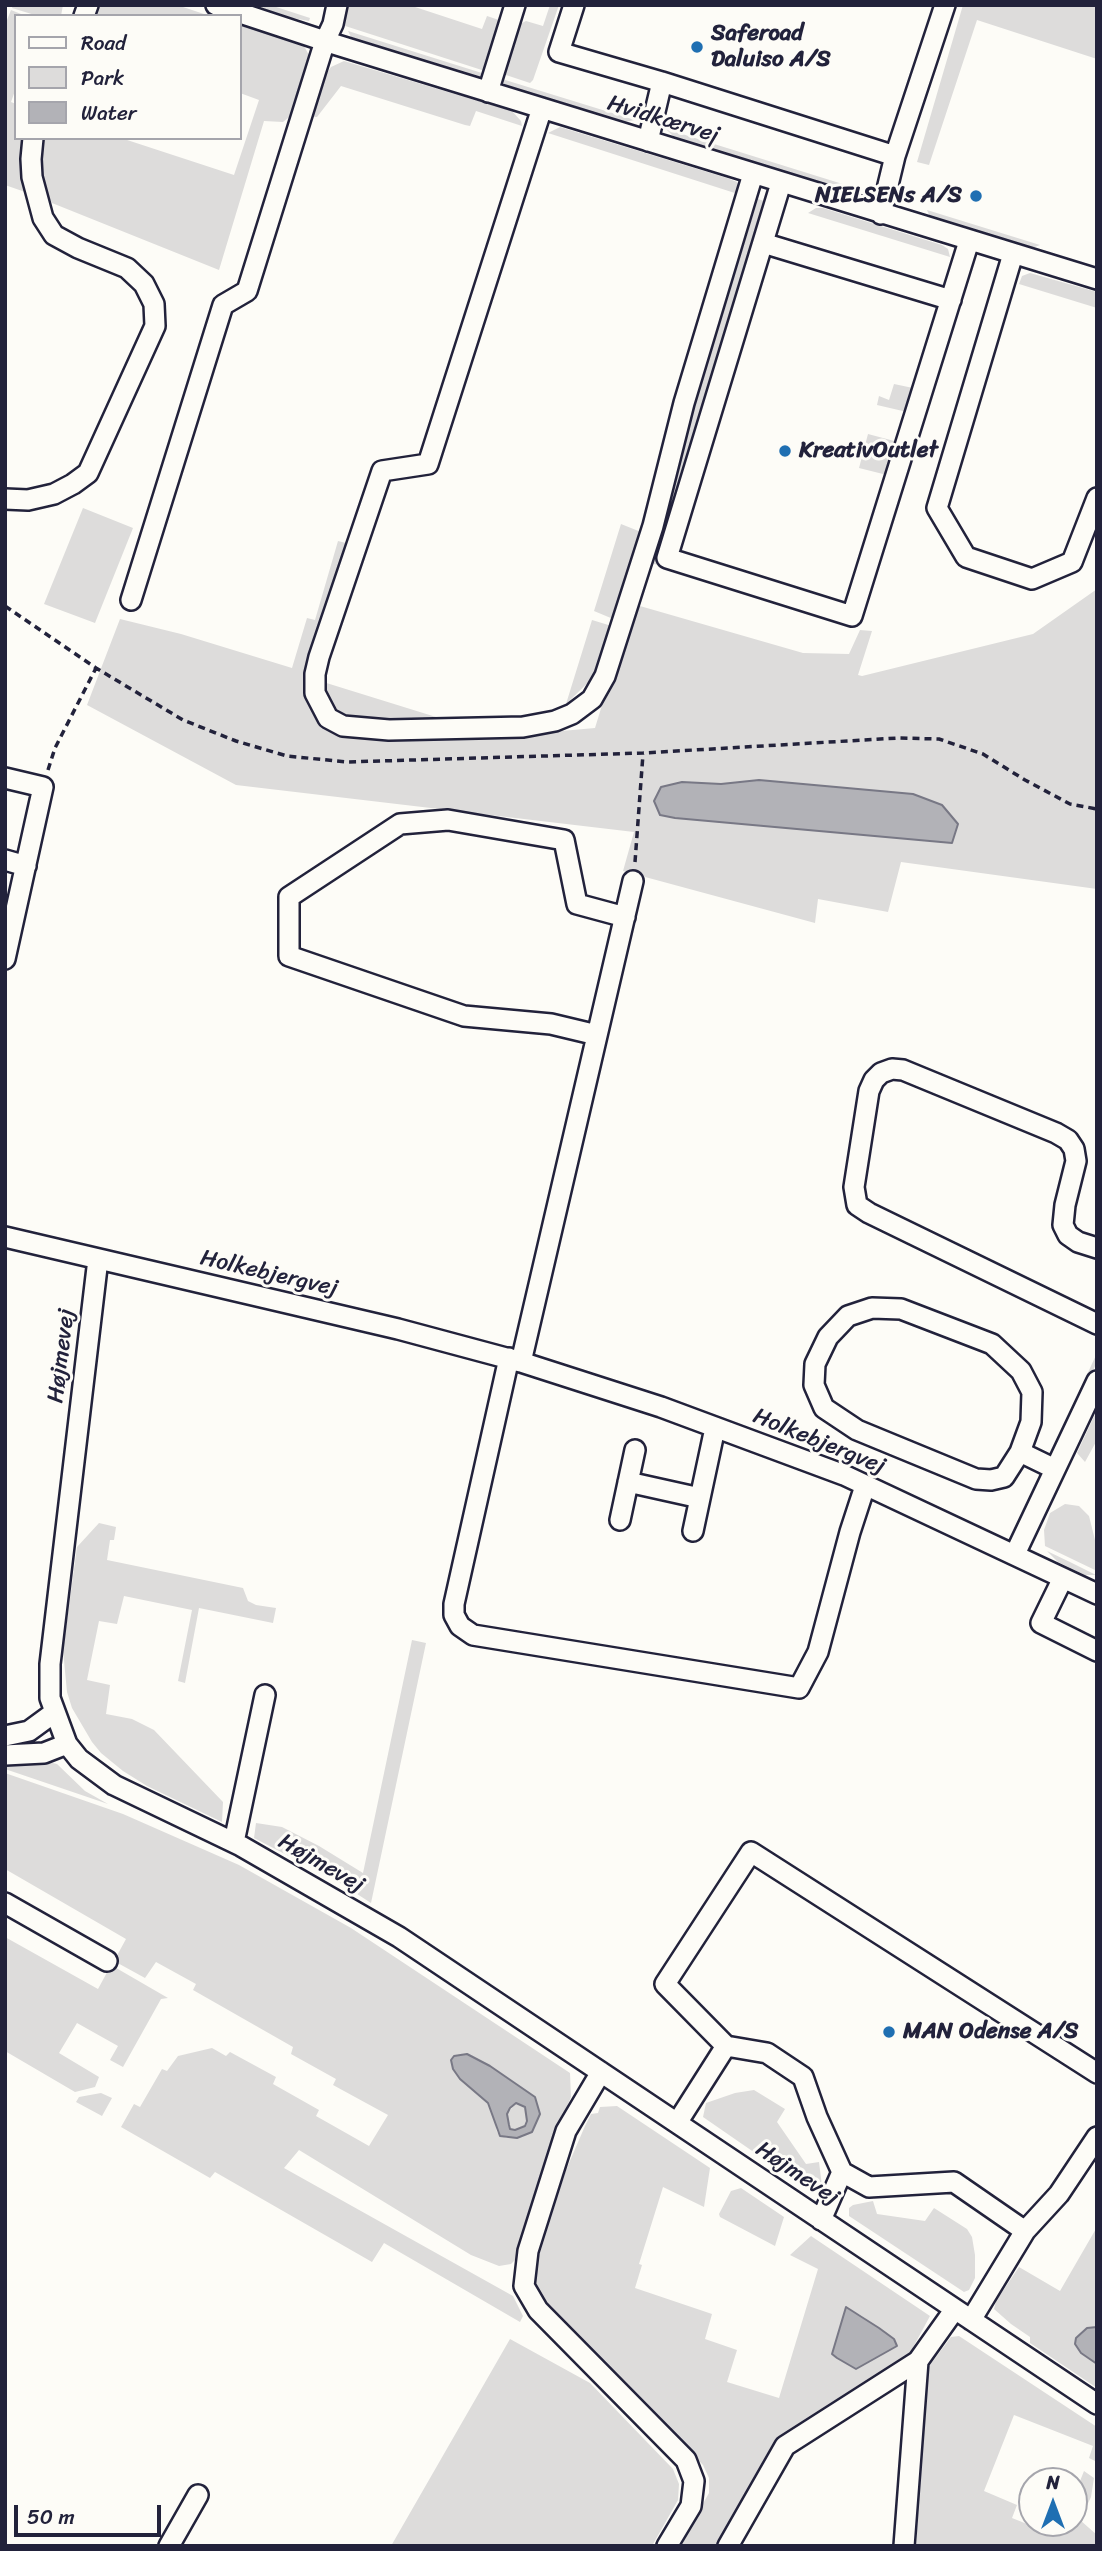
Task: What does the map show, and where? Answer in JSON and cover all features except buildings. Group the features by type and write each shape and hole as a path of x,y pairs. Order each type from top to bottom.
{"street":[{"name":"Hvidkærvej","path":"216,5 488,92 1097,279"},
{"path":"131,600 223,305 247,291 337,5"},
{"path":"488,92 515,5"},
{"path":"574,5 559,52 895,156"},
{"path":"881,214 895,156 945,5"},
{"path":"648,141 662,82"},
{"path":"542,108 428,464 382,471 319,657 315,693 328,718 343,726 389,730 523,727 563,717 592,699 605,676 653,526 684,402 753,174"},
{"path":"5,499 28,500 54,494 88,473 155,326 154,304 144,284 127,268 54,235 43,218 32,177 33,140"},
{"path":"781,183 667,558 852,616 969,241"},
{"path":"763,243 951,300"},
{"path":"1013,254 937,508 966,557 1032,579 1072,562 1097,498"},
{"path":"5,778 43,787 6,950"},
{"path":"597,1035 551,1024 464,1016 289,956 289,897 400,824 448,820 564,840 577,904 625,917"},
{"path":"5,860 26,866"},
{"path":"633,881 454,1604 454,1615 460,1626 474,1635 799,1688 818,1652 850,1532 866,1486"},
{"path":"1097,1248 1078,1242 1069,1235 1063,1225 1076,1161 1074,1149 1068,1140 903,1070 892,1069 881,1073 874,1080 869,1091 854,1187 857,1205 1097,1324"},
{"name":"Holkebjergvej","path":"5,1237 398,1329 515,1360 715,1428 866,1486 1097,1594"},
{"name":"Højmevej","path":"98,1259 50,1664 50,1698 67,1744 79,1759 114,1785 234,1842 399,1937 1097,2404"},
{"path":"872,1308 901,1309 992,1345 1021,1371 1032,1392 1031,1422 1020,1452 1004,1477 976,1479 856,1430 824,1408 814,1385 815,1364 828,1337 848,1316 872,1308"},
{"path":"1015,1554 1097,1381"},
{"path":"693,1531 715,1428"},
{"path":"620,1520 635,1450"},
{"path":"1020,1452 1055,1469"},
{"path":"628,1482 700,1498"},
{"path":"1063,1578 1041,1623 1097,1651"},
{"path":"234,1842 265,1695"},
{"path":"5,1736 29,1731 55,1712"},
{"path":"5,1755 44,1753 67,1744"},
{"path":"1025,2231 954,2182 869,2187 842,2172 817,2118 803,2077 767,2053 726,2046 665,1984 751,1853 1097,2073"},
{"path":"5,1903 107,1961"},
{"path":"677,2123 726,2046"},
{"path":"601,2072 566,2130 528,2251 524,2286 538,2310 686,2460 694,2481 691,2506 667,2546"},
{"path":"728,2546 785,2446 918,2361 963,2315 1025,2231 1059,2194 1097,2137"},
{"path":"821,2220 842,2172"},
{"path":"904,2546 918,2361"},
{"path":"169,2546 198,2495"}],"path":[{"path":"43,787 55,748 96,668"},
{"path":"633,881 643,753"}],"green space":[{"path":"13,5 63,5 61,14 32,14 12,8"},
{"path":"99,5 177,5 204,14 97,14"},
{"path":"251,5 270,5 310,18 309,21 287,17"},
{"path":"344,5 409,5 482,29 487,16 502,21 488,72 339,24"},
{"path":"550,5 559,5 533,80 530,83 503,74 518,25 526,21 543,26"},
{"path":"963,5 1097,5 1097,59 977,20 929,165 917,162"},
{"path":"11,10 21,14 14,14 14,94 11,102 14,103 14,140 22,140 22,179 28,193 5,185 5,25"},
{"path":"242,26 304,46 310,57 309,78 293,114 283,122 264,121 219,270 52,203 47,194 39,169 41,140 127,140 234,175 259,100 242,94"},
{"path":"348,31 485,74 480,77 468,74 351,37"},
{"path":"344,61 512,111 522,126 476,111 470,126 465,125 341,86 317,117 314,117 312,112 325,76 331,67"},
{"path":"502,79 635,120 624,122 513,88 504,84"},
{"path":"560,127 727,178 737,182 741,195 548,133"},
{"path":"666,129 865,191 858,194 674,137"},
{"path":"758,199 764,201 739,295 658,565 646,562"},
{"path":"816,208 942,245 948,249 950,257 808,213"},
{"path":"927,210 1040,245 1032,248 930,217"},
{"path":"1030,273 1097,292 1097,308 1019,284 1022,276"},
{"path":"894,384 913,388 907,412 877,405 879,396 889,400"},
{"path":"868,434 898,442 887,475 859,468"},
{"path":"83,508 133,528 95,623 44,604"},
{"path":"621,524 646,534 618,621 594,611"},
{"path":"338,541 346,543 309,661 304,695 326,727 539,733 595,728 633,604 803,653 849,654 860,630 872,631 858,675 862,676 1033,634 1097,589 1097,889 901,862 888,912 818,899 815,923 623,871 634,832 236,785 87,705 120,619 181,634 292,668 307,618 315,620"},
{"path":"592,620 615,627 603,668 566,704"},
{"path":"320,681 436,717 387,724 344,718 329,708"},
{"path":"1097,1353 1097,1362 1059,1441 1051,1452"},
{"path":"1097,1410 1097,1440 1085,1462 1077,1453"},
{"path":"1065,1504 1079,1506 1089,1516 1097,1548 1097,1571 1045,1546 1044,1530 1050,1513"},
{"path":"99,1523 116,1527 114,1540 110,1540 107,1560 243,1588 248,1601 276,1608 273,1623 199,1608 185,1683 178,1681 192,1610 124,1596 117,1624 99,1621 87,1680 110,1685 106,1714 132,1719 154,1730 223,1802 222,1822 147,1786 123,1771 92,1742 72,1708 67,1692 63,1650 77,1547"},
{"path":"1047,1551 1096,1575 1085,1575 1058,1562"},
{"path":"412,1640 426,1643 371,1903 337,1881 254,1838 256,1823 282,1827 363,1873"},
{"path":"41,1760 57,1764 85,1791 108,1804 5,1769 5,1764"},
{"path":"5,1773 123,1814 239,1865 351,1928 570,2073 571,2097 550,2148 515,2260 511,2264 499,2266 471,2255 299,2150 284,2168 513,2296 523,2316 520,2322 384,2243 372,2262 215,2172 210,2178 121,2127 134,2104 140,2107 162,2069 167,2071 178,2056 212,2048 226,2056 230,2052 276,2077 273,2084 319,2110 316,2116 369,2146 388,2115 333,2085 336,2079 291,2054 293,2047 193,1990 196,1984 156,1962 145,1978 114,1961 126,1939 5,1869","holes":["467,2054 490,2066 535,2097 523,2137 506,2138 497,2132 493,2112 488,2103 460,2079 451,2060 454,2056"]},
{"path":"5,1937 98,1989 111,1965 168,1998 161,1999 123,2067 110,2060 118,2046 77,2023 59,2053 99,2077 95,2087 75,2092 5,2051"},
{"path":"754,2090 785,2109 777,2122 806,2164 819,2162 822,2186 816,2193 703,2117 706,2103"},
{"path":"101,2093 112,2098 102,2116 76,2102 79,2097"},
{"path":"516,2103 525,2107 527,2121 526,2126 515,2130 510,2129 507,2114"},
{"path":"617,2106 710,2168 704,2207 663,2187 639,2264 642,2265 635,2288 712,2314 705,2339 737,2350 727,2382 779,2398 818,2269 790,2255 811,2236 930,2316 910,2353 757,2481 717,2546 679,2546 709,2493 709,2478 703,2465 544,2303 533,2282 566,2170 591,2114 598,2113 600,2107","holes":["846,2307 894,2339 833,2353"]},
{"path":"741,2188 784,2217 775,2246 720,2217 731,2191"},
{"path":"873,2201 877,2214 925,2221 934,2208 967,2229 972,2237 975,2255 975,2278 969,2290 964,2292 849,2216 849,2208 853,2205"},
{"path":"1097,2227 1097,2327 1087,2328 1076,2338 1075,2344 1081,2353 1097,2364 1097,2388 1030,2343 1030,2337 994,2309 996,2301 1019,2267 1060,2291"},
{"path":"959,2336 1097,2427 1097,2462 1089,2458 1093,2446 1014,2415 984,2491 1017,2505 1012,2518 1018,2520 1018,2537 1088,2537 1088,2527 1097,2535 1097,2546 916,2546 927,2369 951,2337"},
{"path":"510,2339 590,2383 673,2469 679,2484 678,2500 652,2546 391,2546"},
{"path":"1088,2474 1094,2478 1088,2503"}],"water":[{"path":"759,780 913,794 942,805 958,824 952,843 675,818 660,815 654,801 661,787 682,782 721,784"},
{"path":"467,2054 490,2066 535,2097 540,2114 532,2132 517,2138 500,2136 488,2103 460,2079 453,2069 451,2060 454,2056","holes":["516,2103 525,2107 525,2126 510,2129 507,2114 510,2108"]},
{"path":"846,2307 894,2339 897,2346 856,2369 837,2358 832,2354"},
{"path":"1097,2327 1097,2364 1081,2353 1075,2344 1076,2338 1087,2328"}],"place":[{"name":"Saferoad Daluiso A/S","path":"697,47"},
{"name":"NIELSENs A/S","path":"976,196"},
{"name":"KreativOutlet","path":"785,451"},
{"name":"MAN Odense A/S","path":"889,2032"}]}
